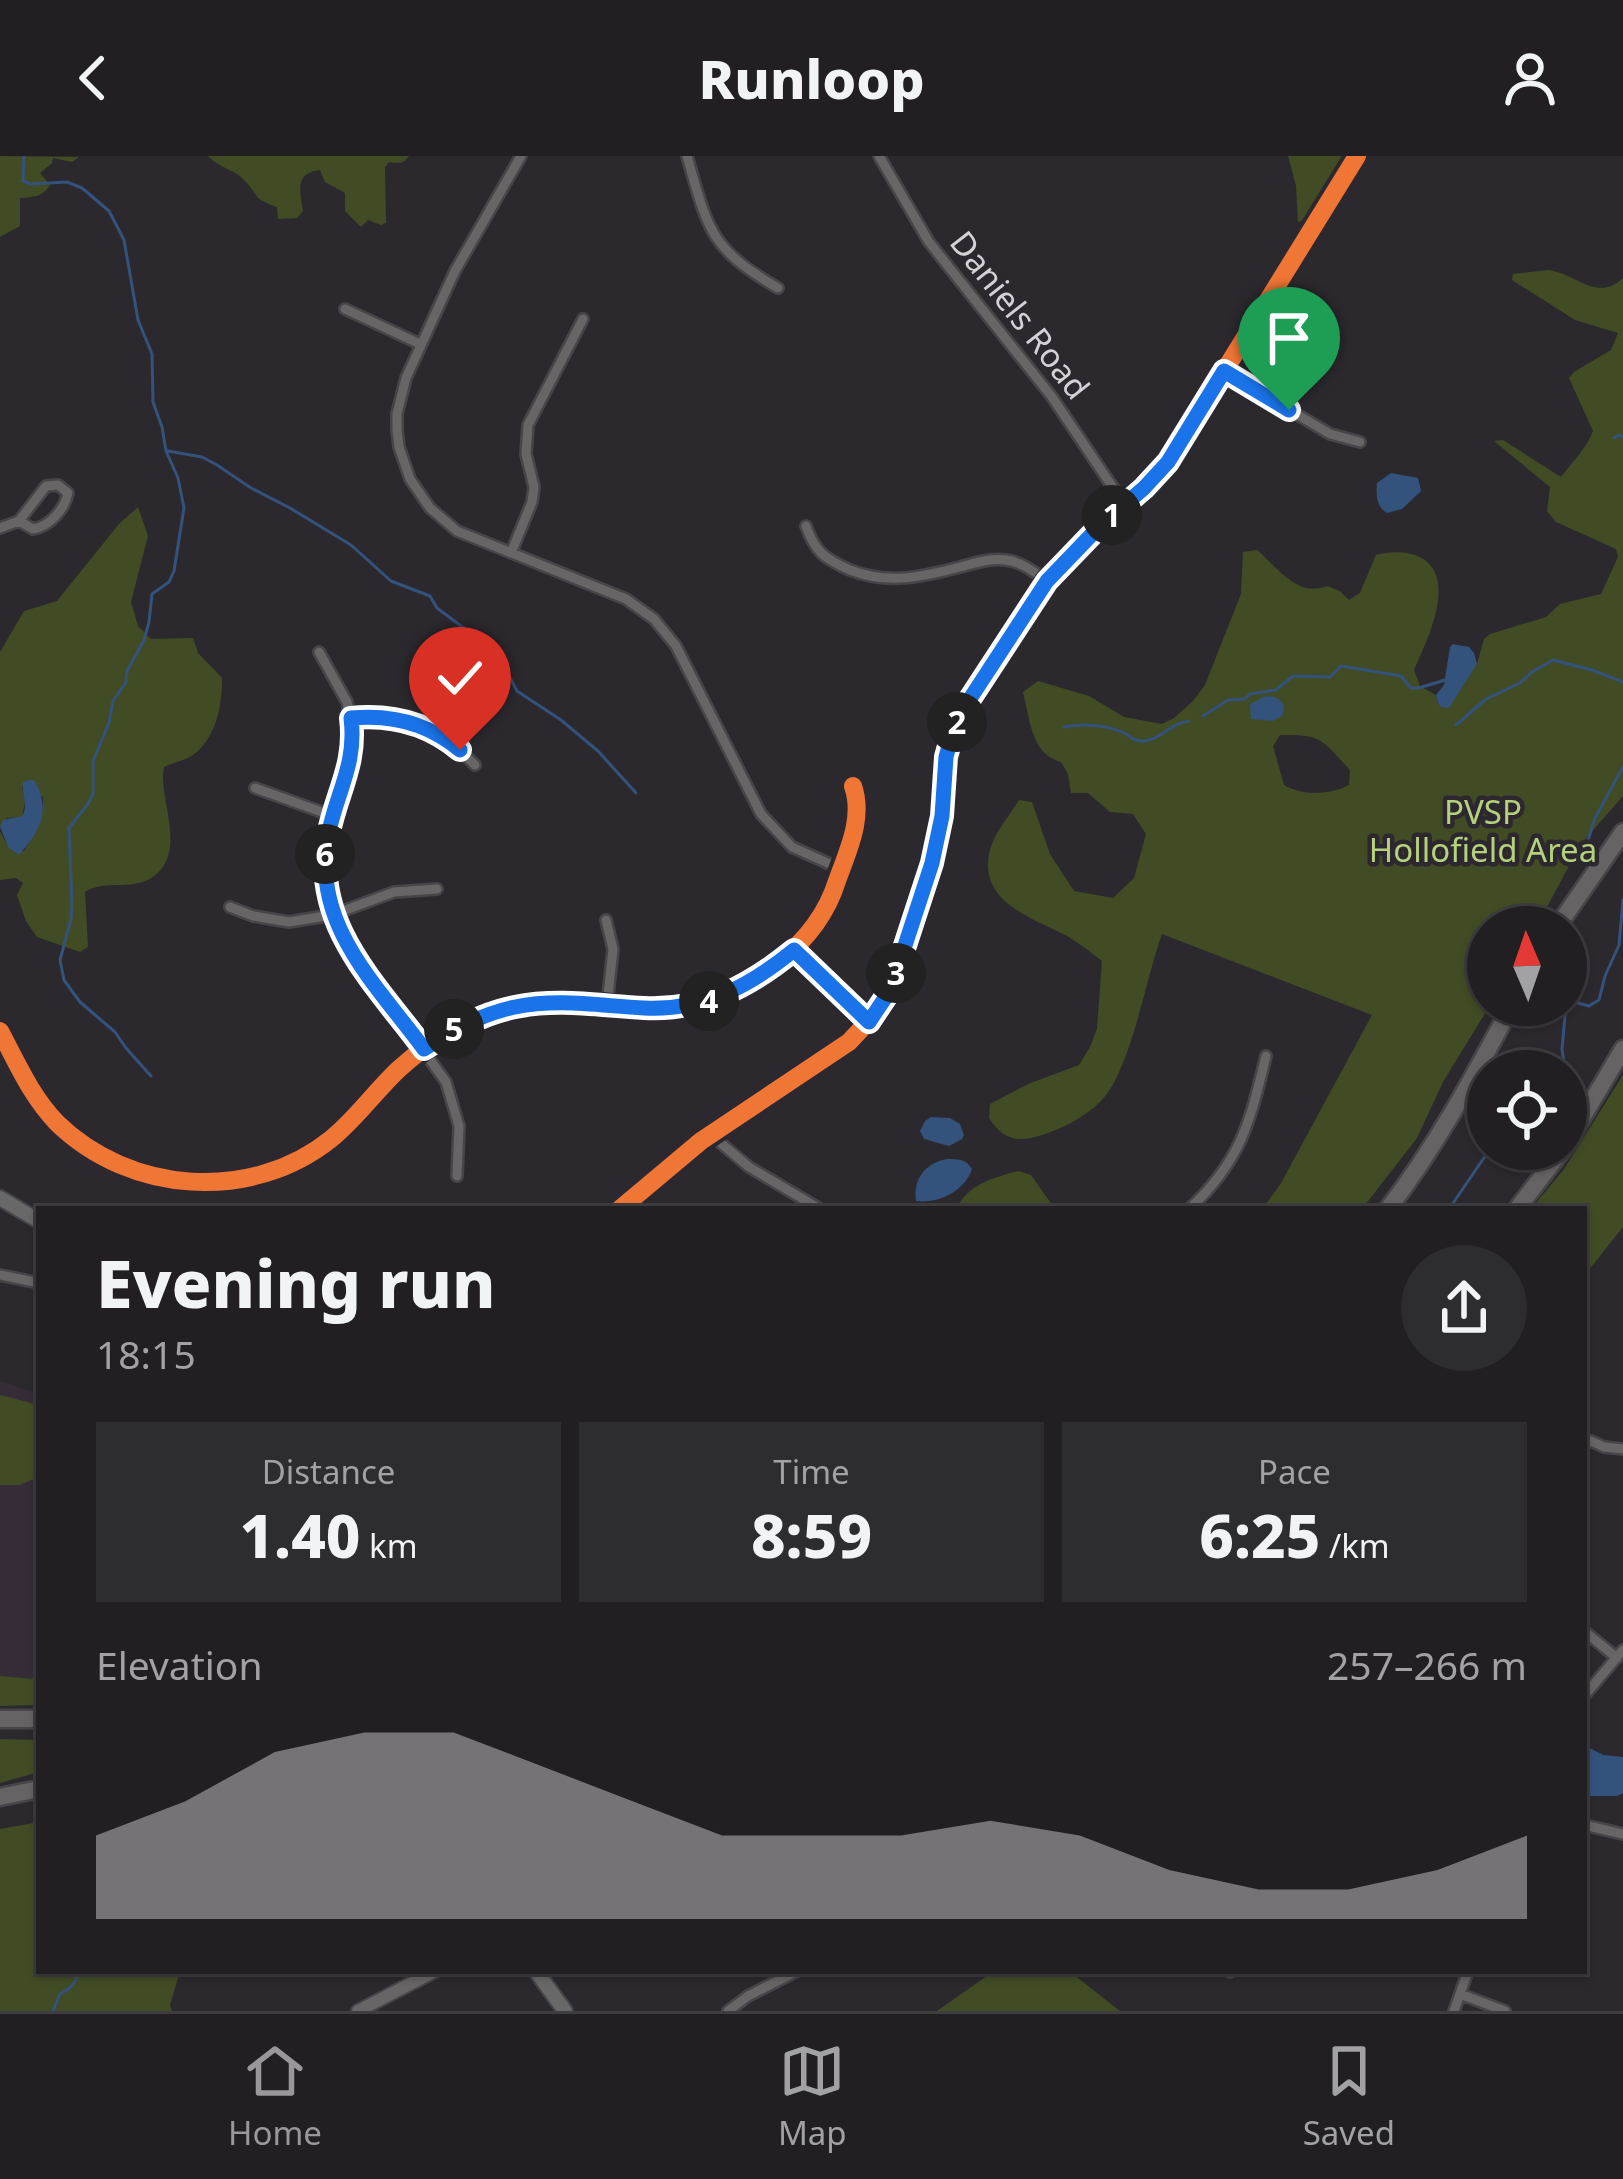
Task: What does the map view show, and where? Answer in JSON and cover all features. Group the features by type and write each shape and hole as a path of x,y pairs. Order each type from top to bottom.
{"highway":[{"path":"1571,906 1623,832"},
{"path":"1390,1206 1456,1109 1501,1026"},
{"path":"1587,1109 1623,1049"},
{"path":"1519,1206 1547,1170"},
{"path":"0,1719 36,1719"},
{"path":"0,1797 36,1790"}],"main road":[{"path":"0,1198 36,1219"},
{"path":"538,1974 565,2011"}],"street":[{"path":"521,156 468,247 406,378 397,414 399,446 410,479 430,508 475,540 626,599 654,619 676,646 761,814 792,847 841,869"},
{"path":"687,156 706,219 722,246 748,271 778,288"},
{"name":"Daniels Road","path":"879,156 929,242 1052,397 1124,504"},
{"path":"623,1206 710,1134 849,1042 879,1010 932,863 942,816 946,757 954,728 974,691 1047,581 1168,462 1357,156"},
{"path":"344,309 420,344"},
{"path":"511,554 533,495 528,425 583,319"},
{"path":"1224,371 1330,434 1360,442"},
{"path":"0,528 19,521 46,486 58,484 68,493 45,527 33,529 19,521"},
{"path":"806,526 818,552 876,578 913,578 998,559 1018,562 1047,581"},
{"path":"319,652 341,688 353,735 324,867 332,915 349,947 446,1082 457,1111 458,1176"},
{"path":"351,718 385,716 420,725 449,741 475,765"},
{"path":"0,1031 31,1090 56,1121 108,1160 148,1175 195,1183 255,1177 317,1150 350,1123 401,1067 459,1027 519,1006 558,1002 665,1008 714,999 750,983 794,950 825,908 858,809 853,785"},
{"path":"255,788 333,815"},
{"path":"230,907 289,922 332,915 394,892 437,889"},
{"path":"606,920 613,949 607,1005"},
{"path":"794,950 869,1022"},
{"path":"1192,1206 1229,1163 1254,1111 1266,1056"},
{"path":"710,1134 767,1179 815,1206"},
{"path":"0,1275 36,1282"},
{"path":"1591,1441 1623,1449"},
{"path":"1587,1633 1620,1654 1587,1692"},
{"path":"1587,1826 1623,1834"},
{"path":"358,2011 429,1974"},
{"path":"728,2011 791,1974"},
{"path":"1454,2011 1467,1974"},
{"path":"1460,1994 1505,2011"}],"shaded area":[{"path":"0,1381 36,1393 36,1675 35,1679 0,1676"}],"green space":[{"path":"0,156 79,157 72,162 53,158 40,173 50,185 41,194 20,198 20,226 0,237"},
{"path":"208,156 409,156 385,167 386,223 368,220 361,227 345,211 345,193 325,182 320,170 302,179 303,211 297,218 278,219 277,207 259,199 240,176"},
{"path":"1288,156 1344,156 1310,216 1298,222 1296,186"},
{"name":"PVSP Hollofield Area","path":"1548,270 1604,288 1623,278 1623,796 1581,844 1547,906 1467,906 1467,1026 1477,1026 1443,1082 1417,1138 1364,1206 1264,1206 1372,1015 1162,934 1121,1068 1101,1101 1079,1118 1044,1134 1020,1139 1003,1134 989,1118 990,1104 1079,1065 1090,1047 1097,1029 1102,961 998,894 988,867 995,837 1019,800 1032,802 1050,854 1074,891 1113,898 1134,878 1146,834 1133,814 1110,812 1088,793 1071,793 1061,762 1038,743 1023,692 1038,681 1089,696 1124,717 1162,724 1193,701 1205,685 1241,594 1243,552 1257,550 1298,585 1327,586 1349,600 1360,593 1376,555 1405,553 1429,564 1436,576 1437,607 1414,670 1420,686 1436,695 1438,704 1477,664 1490,634 1546,617 1560,604 1601,594 1618,557 1616,549 1556,522 1547,511 1550,487 1494,441 1503,440 1561,477 1583,449 1593,431 1569,378 1611,350 1618,333 1575,320 1512,280 1513,274","holes":["1280,735 1314,738 1350,770 1349,785 1316,793 1284,785 1273,746"]},
{"path":"138,507 148,536 131,602 138,626 151,639 193,638 198,653 222,678 221,699 213,730 201,748 164,767 170,840 162,868 143,882 85,892 88,947 80,952 37,937 17,895 23,883 16,878 0,880 0,831 8,847 24,851 40,819 43,797 22,787 22,817 7,818 0,827 0,652 24,611 57,601"},
{"path":"1623,1075 1623,1227 1587,1272 1587,1206 1533,1206 1563,1170 1587,1170 1587,1132"},
{"path":"1018,1171 1031,1175 1053,1206 958,1206 974,1188"},
{"path":"0,1395 36,1404 36,1478 0,1485"},
{"path":"36,1675 36,1705 0,1706 0,1676 35,1679"},
{"path":"0,1739 36,1740 36,1773 0,1783"},
{"path":"36,1823 36,1974 179,1974 172,2011 0,2011 0,1829"},
{"path":"990,1974 1073,1974 1120,2011 937,2011"}],"water":[{"path":"1391,473 1418,478 1421,491 1402,509 1387,513 1379,504 1377,483"},
{"path":"1453,644 1469,647 1477,664 1446,708 1436,695 1444,685"},
{"path":"1266,696 1281,701 1282,716 1273,721 1251,719 1250,704"},
{"path":"34,780 43,810 38,829 19,855 8,847 0,827 3,820 22,816 23,782"},
{"path":"931,1117 960,1124 962,1139 949,1146 924,1139 920,1131"},
{"path":"947,1159 967,1163 972,1169 963,1184 950,1194 916,1201 922,1173"},
{"path":"1587,1747 1603,1755 1623,1757 1623,1793 1587,1796"}],"waterway":[{"path":"24,156 23,181 67,182 82,188 109,211 124,240 138,320 152,354 153,402 184,508 174,571 169,582 152,594 144,640 113,701 93,761 93,794 69,828 72,906 60,960 64,980 80,1002 115,1032 151,1076"},
{"path":"1614,438 1623,437"},
{"path":"168,451 217,465 351,545 391,581 430,596 437,608 489,647 517,691 598,751 636,793"},
{"path":"1456,725 1486,699 1553,660 1623,682"},
{"path":"1203,716 1228,700 1276,690 1293,676 1330,677 1341,666 1401,676 1411,688 1445,680"},
{"path":"1064,727 1103,727 1143,741 1189,721"},
{"path":"1585,850 1595,818 1623,767"},
{"path":"1562,1050 1566,1005 1570,1001 1589,1006 1599,1000 1619,945 1623,900"},
{"path":"1451,1206 1476,1170"},
{"path":"53,2011 77,1974"}],"cycle path":[{"path":"624,1206 701,1141 849,1042 879,1010 932,863 942,816 946,757 962,711 1047,581 1168,462 1357,156"},
{"path":"0,1031 48,1113 86,1147 119,1164 191,1182 265,1173 299,1160 331,1139 408,1061 477,1019 542,1003 681,1007 712,1000 754,980 798,944 828,904 853,834 857,810 853,786"}],"route":[{"path":"460,750 420,725 385,716 351,718 351,760 333,815 324,867 340,934 424,1049 459,1027 519,1006 580,1002 665,1008 714,999 750,983 794,950 869,1022 897,970 932,863 954,728 1047,581 1168,462 1224,371 1289,410"}]}
